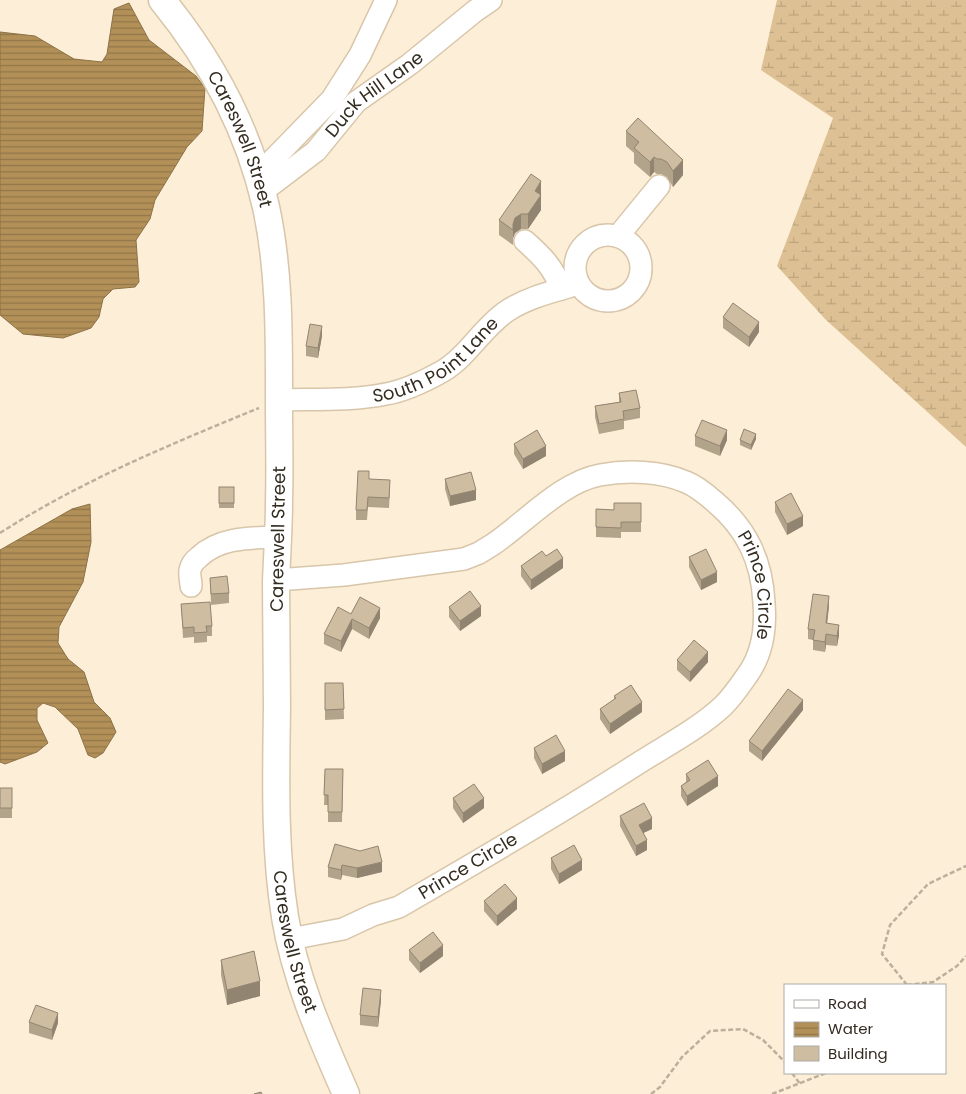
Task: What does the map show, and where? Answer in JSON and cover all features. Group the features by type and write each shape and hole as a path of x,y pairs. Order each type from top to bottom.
{"main road":[{"name":"Careswell Street","path":"162,0 201,53 214,75 241,132 260,184 272,243 277,279 279,400 276,580 278,839 283,899 290,938 306,998 346,1094"}],"street":[{"path":"260,184 332,99 360,55 386,0"},
{"name":"Duck Hill Lane","path":"260,184 316,150 356,102 410,64 491,0"},
{"path":"620,237 623,230 659,186"},
{"path":"525,241 542,256 556,276 570,287 599,300 612,301 624,297 634,288 640,277 641,264 637,251 628,241 620,237 604,234 592,239 582,247 576,259 575,272 570,287"},
{"name":"South Point Lane","path":"279,400 357,398 388,394 445,370 463,355 507,311 533,298 570,287"},
{"name":"Prince Circle","path":"276,580 344,575 464,558 479,553 492,545 556,496 583,480 599,475 641,473 662,475 687,482 706,494 737,524 760,567 765,619 763,638 757,658 749,673 725,704 689,731 595,791 399,907 373,915 343,929 290,938"},
{"path":"191,586 190,569 204,552 223,543 243,538 278,537"}],"path":[{"path":"0,533 112,472 279,400"},
{"path":"906,984 882,954 890,925 928,884 966,866"},
{"path":"916,984 933,982 957,966 966,956"},
{"path":"651,1094 660,1087 682,1057 710,1031 743,1029 763,1040 784,1061"},
{"path":"793,1074 800,1084"},
{"path":"772,1094 824,1074"}],"green space":[{"path":"777,0 966,0 966,447 825,319 777,266 833,118 761,70"}],"water":[{"path":"129,3 149,40 196,76 205,88 202,131 187,147 155,200 150,219 136,240 139,282 135,287 113,289 103,299 99,317 91,328 63,338 23,334 0,315 0,32 35,36 74,59 102,62 107,54 114,9"},
{"path":"90,504 91,542 83,582 59,627 58,643 68,659 84,672 94,702 110,718 116,732 103,753 95,758 88,755 78,729 55,707 43,703 37,708 37,720 48,743 37,752 5,764 0,762 0,550 72,509"}],"building":[{"path":"638,118 683,160 673,171 667,162 654,157 650,162 634,148 639,142 626,131"},
{"path":"531,174 541,181 535,191 541,195 528,214 521,214 515,218 513,230 499,220"},
{"path":"733,303 759,322 749,337 723,317"},
{"path":"310,324 322,326 318,348 306,346"},
{"path":"636,390 640,408 623,411 624,419 599,424 595,406 621,402 619,393"},
{"path":"702,420 727,430 720,446 695,436"},
{"path":"744,429 756,434 751,445 740,440"},
{"path":"537,430 546,446 523,459 514,444"},
{"path":"358,471 369,471 369,479 390,480 389,498 368,497 367,510 356,510"},
{"path":"471,472 476,490 450,496 445,479"},
{"path":"219,487 234,487 234,503 219,503"},
{"path":"791,493 803,516 787,524 775,502"},
{"path":"614,503 641,503 641,522 621,522 621,528 596,527 596,509 614,510"},
{"path":"557,549 563,558 531,580 521,566 542,551 546,556"},
{"path":"706,549 717,572 701,580 689,557"},
{"path":"227,576 229,593 211,594 210,578"},
{"path":"470,591 481,606 460,621 449,607"},
{"path":"813,594 829,596 826,623 839,625 837,636 826,634 825,642 813,640 815,630 808,629"},
{"path":"360,597 380,608 369,628 352,619 341,641 324,634 338,607 351,614"},
{"path":"210,602 212,626 206,626 207,632 194,633 194,627 183,628 181,604"},
{"path":"694,640 708,652 690,672 677,660"},
{"path":"325,683 343,683 344,709 325,710"},
{"path":"631,685 642,702 610,724 600,709 616,698 614,696"},
{"path":"788,689 803,700 762,751 749,741"},
{"path":"556,735 565,751 542,764 534,748"},
{"path":"708,760 718,776 687,796 681,786 690,780 686,774"},
{"path":"325,769 343,769 342,812 328,812 328,795 324,795"},
{"path":"474,784 484,798 463,813 453,798"},
{"path":"0,788 12,788 12,808 0,808"},
{"path":"644,803 652,818 639,825 647,840 636,846 620,816"},
{"path":"335,844 360,851 378,846 382,862 357,868 342,865 341,870 328,867"},
{"path":"574,845 582,860 559,874 551,858"},
{"path":"505,884 517,898 497,916 484,901"},
{"path":"433,932 443,945 420,963 409,950"},
{"path":"254,951 260,981 227,990 221,960"},
{"path":"363,988 381,990 378,1017 360,1015"},
{"path":"36,1005 58,1013 52,1030 29,1022"}]}
